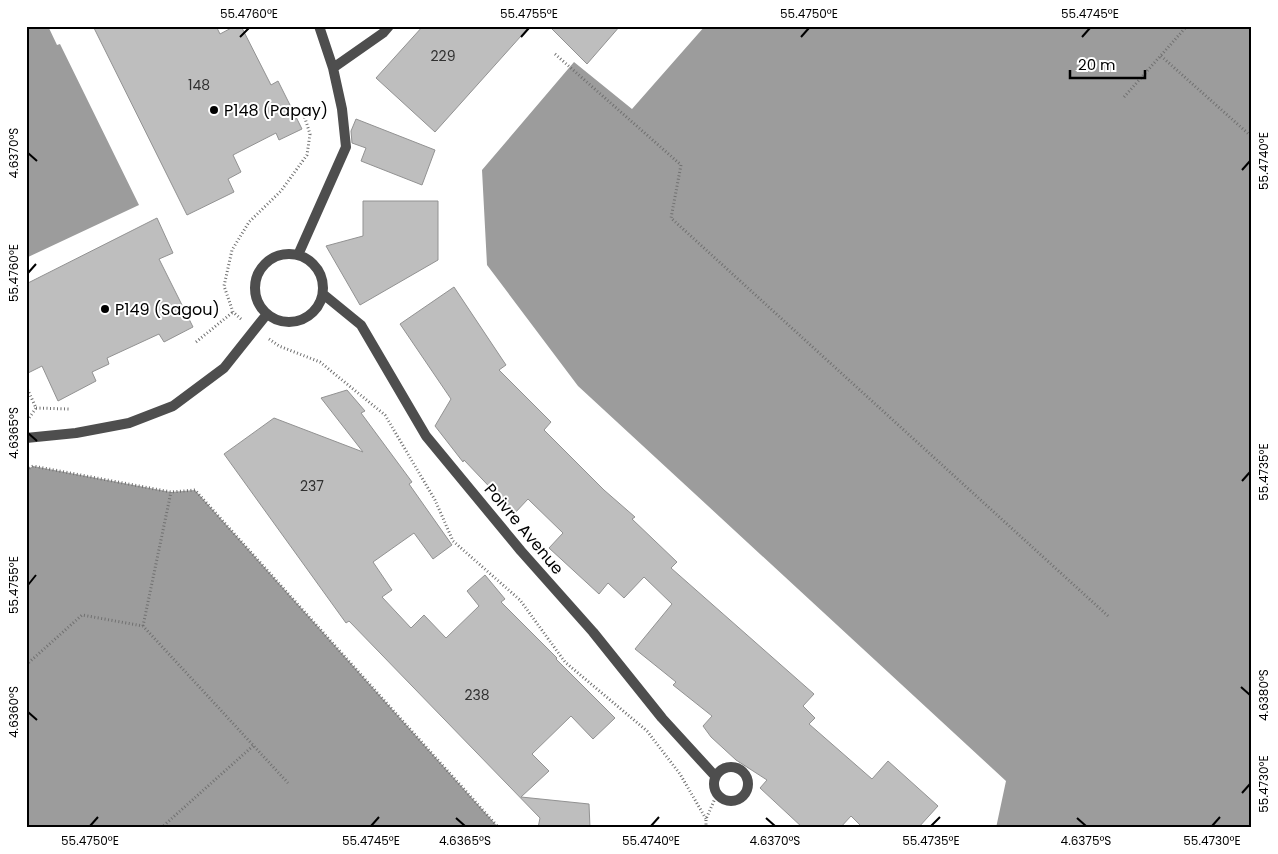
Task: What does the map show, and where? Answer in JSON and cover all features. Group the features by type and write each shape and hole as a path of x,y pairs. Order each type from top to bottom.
{"street":[{"path":"298,255 346,147 342,109 333,68 319,26"},
{"path":"333,68 390,26"},
{"path":"286,254 298,255 315,265 320,274 323,284 323,294 320,303 314,312 296,322 276,320 267,314 260,305 255,294 255,283 259,272 275,256 286,254"},
{"name":"Poivre Avenue","path":"323,294 361,325 426,436 521,551 593,632 662,718 715,776"},
{"path":"26,438 76,433 129,423 173,406 224,368 267,314"},
{"path":"729,766 743,771 748,784 744,794 736,800 725,800 717,793 713,782 715,776 723,768 729,766"}],"path":[{"path":"1124,97 1187,26"},
{"path":"555,54 681,165 671,218 1108,616"},
{"path":"1161,56 1252,137"},
{"path":"303,112 310,134 307,155 281,191 249,222 232,250 224,286 232,312 279,346 320,362 385,415 435,500 453,541 520,600 565,662 646,730 680,774 706,818"},
{"path":"196,342 232,312"},
{"path":"26,386 36,408"},
{"path":"36,408 69,409"},
{"path":"26,421 36,408"},
{"path":"26,470 33,466 171,492 195,490 499,828"},
{"path":"142,626 171,492"},
{"path":"26,665 82,615 142,626 288,782"},
{"path":"161,828 254,744"},
{"path":"706,828 706,818 717,793"}],"shaded area":[{"path":"26,26 48,26 57,45 60,44 139,205 26,258"},
{"path":"705,26 1252,26 1252,828 996,828 1006,781 578,386 487,265 482,170 574,62 632,109"},
{"path":"33,466 171,492 195,490 499,828 26,828 26,470"}],"building":[{"name":"P148 (Papay)","path":"93,26 216,26 220,34 235,26 241,26 271,85 278,81 302,129 279,140 276,133 233,155 241,172 228,179 234,192 187,215"},
{"path":"423,26 530,26 435,132 376,78"},
{"path":"549,26 620,26 587,64"},
{"path":"356,119 435,150 422,185 361,161 366,148 352,143 351,131"},
{"path":"363,201 438,201 438,260 360,305 326,246 363,236"},
{"name":"P149 (Sagou)","path":"157,218 173,253 159,259 193,327 164,342 159,334 107,358 109,364 92,372 96,381 58,401 42,366 26,374 26,284"},
{"path":"454,287 506,365 499,370 551,422 544,430 604,490 635,517 632,519 677,562 671,568 814,694 803,706 815,718 809,724 872,779 888,761 938,806 918,828 863,828 851,816 840,828 803,828 760,788 767,780 736,760 711,737 703,726 712,716 673,685 676,682 635,649 672,604 644,577 624,598 608,583 599,594 549,548 563,533 528,499 514,514 464,460 463,462 435,426 451,399 400,324"},
{"path":"347,390 365,411 361,413 412,482 409,484 452,545 433,559 414,533 373,562 392,590 382,597 411,628 424,615 446,638 479,606 467,591 485,575 505,599 501,602 615,718 593,739 571,716 532,754 549,771 521,797 589,804 590,828 538,828 540,818 349,621 346,623 224,454 274,418 363,452 321,398"}],"place":[{"name":"P148 (Papay)","path":"214,110"},
{"name":"P149 (Sagou)","path":"105,309"}]}
